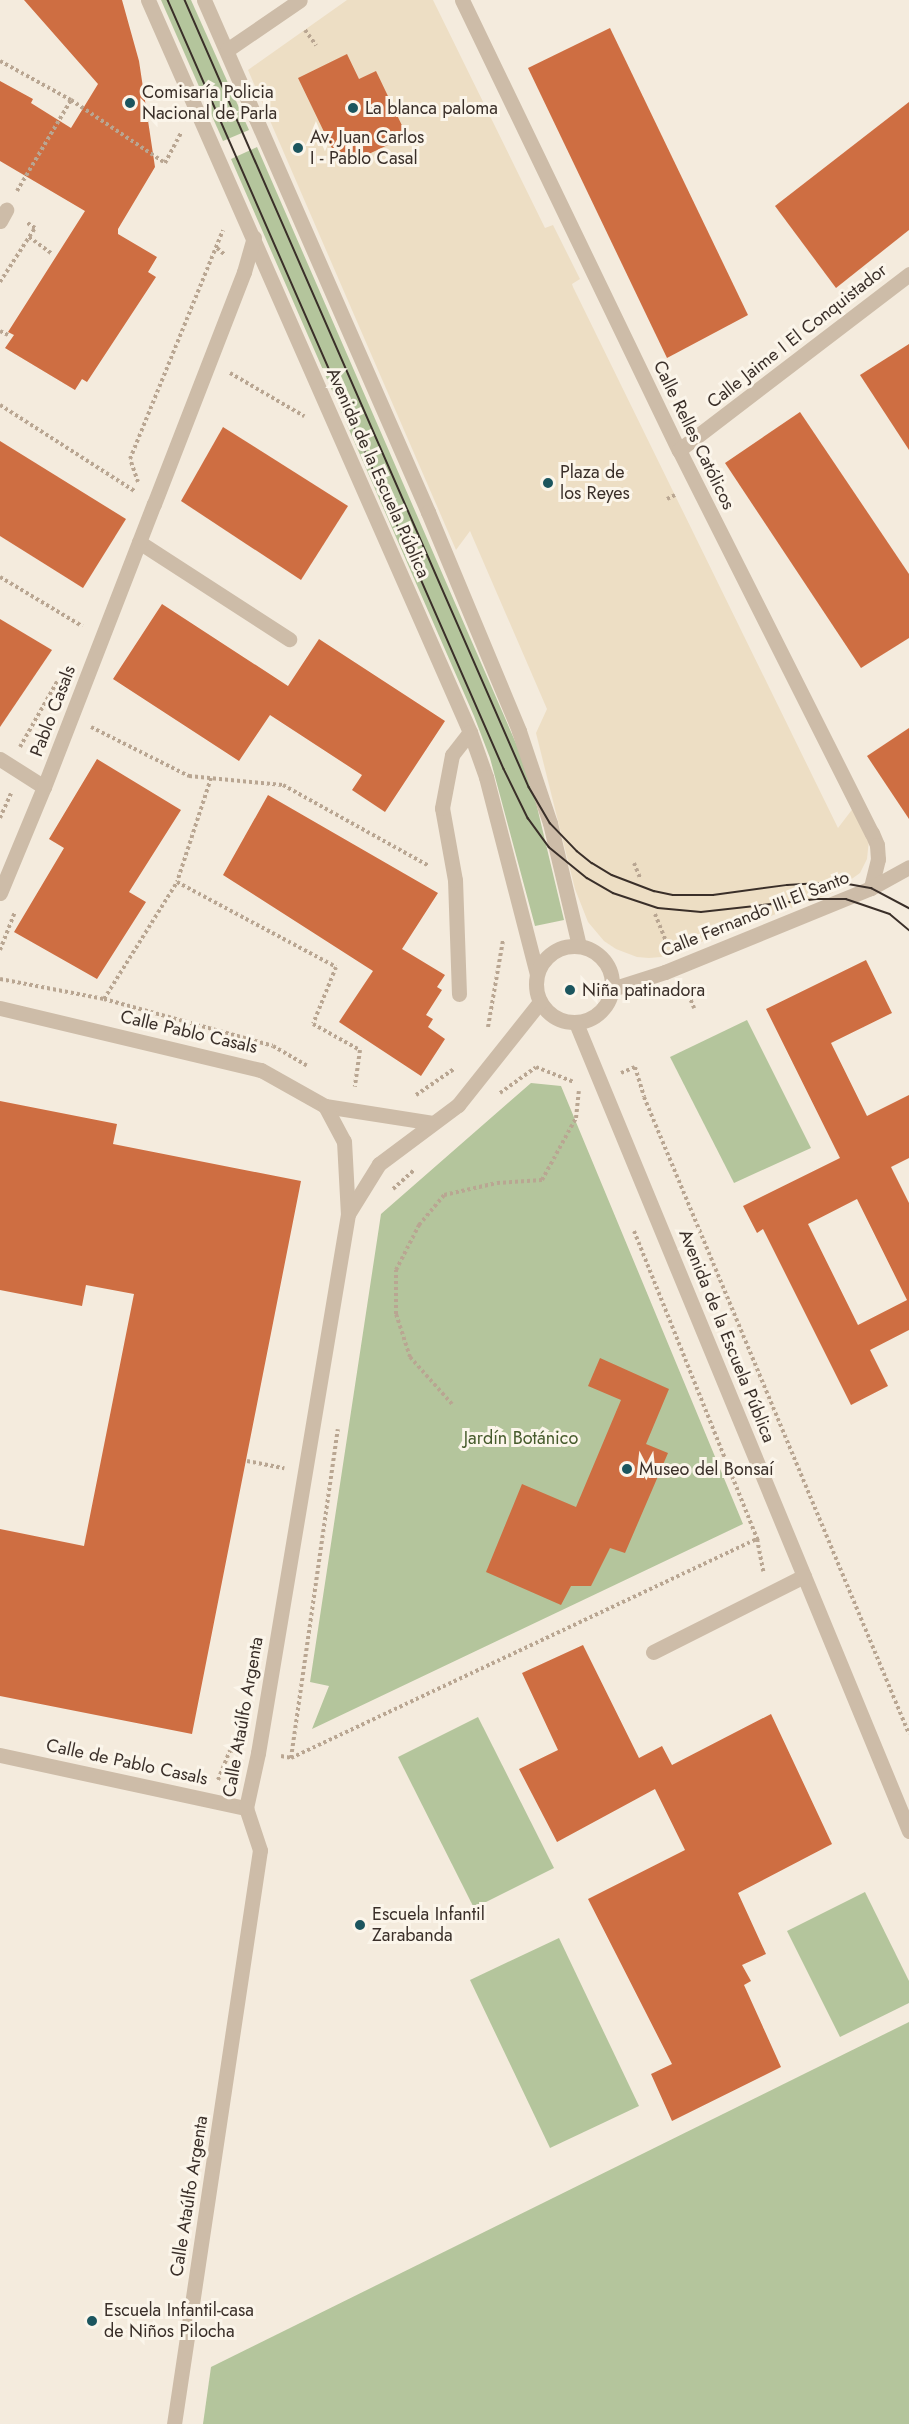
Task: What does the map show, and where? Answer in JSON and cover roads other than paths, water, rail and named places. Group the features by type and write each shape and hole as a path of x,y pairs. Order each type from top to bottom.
{"street":[{"name":"Avenida de la Escuela Pública","path":"148,0 470,732 486,777 537,974"},
{"name":"Avenida de la Escuela Pública","path":"204,0 428,512 519,731 550,823 579,946"},
{"path":"226,50 300,0"},
{"name":"Calle Relles Católicos","path":"462,0 679,450 872,833 877,845 878,860 871,888"},
{"name":"Pablo Casals","path":"0,894 140,542 244,272 254,237"},
{"name":"Calle Jaime I El Conquistador","path":"679,450 909,274"},
{"path":"140,542 289,639"},
{"path":"459,994 455,880 442,808 452,755 470,732"},
{"path":"0,759 44,787"},
{"name":"Calle Fernando III El Santo","path":"612,989 665,972 871,888 909,867"},
{"path":"579,946 601,958 609,968 612,989 608,1002 600,1012 589,1020 576,1023 554,1016 540,1002 535,988 537,974 543,961 553,952 565,947 579,946"},
{"path":"433,1123 459,1105 540,1002"},
{"name":"Calle Pablo Casals","path":"0,1008 261,1070 325,1106 433,1123"},
{"name":"Avenida de la Escuela Pública","path":"576,1023 909,1831"},
{"path":"325,1106 344,1141 348,1214"},
{"name":"Calle Ataúlfo Argenta","path":"174,2424 260,1850 246,1808 258,1754 348,1214 379,1164 433,1123"},
{"path":"653,1652 804,1576"},
{"name":"Calle de Pablo Casals","path":"0,1755 246,1808"}],"tram line":[{"path":"168,0 504,769 528,818 549,847 587,878 613,893 658,908 701,912 816,899 846,899 890,914 909,930"},
{"path":"185,0 529,787 550,823 592,863 612,875 654,891 673,895 713,895 787,885 837,882 871,888 909,908"}],"place":[{"name":"Comisaría Policia Nacional de Parla","path":"130,103"},
{"name":"La blanca paloma","path":"353,108"},
{"name":"Av. Juan Carlos I - Pablo Casal","path":"298,148"},
{"name":"Plaza de los Reyes","path":"548,483"},
{"name":"Niña patinadora","path":"570,990"},
{"name":"Museo del Bonsaí","path":"627,1469"},
{"name":"Escuela Infantil Zarabanda","path":"360,1925"},
{"name":"Escuela Infantil-casa de Niños Pilocha","path":"92,2321"}],"park label":[{"name":"Jardín Botánico","path":"521,1438"}]}
